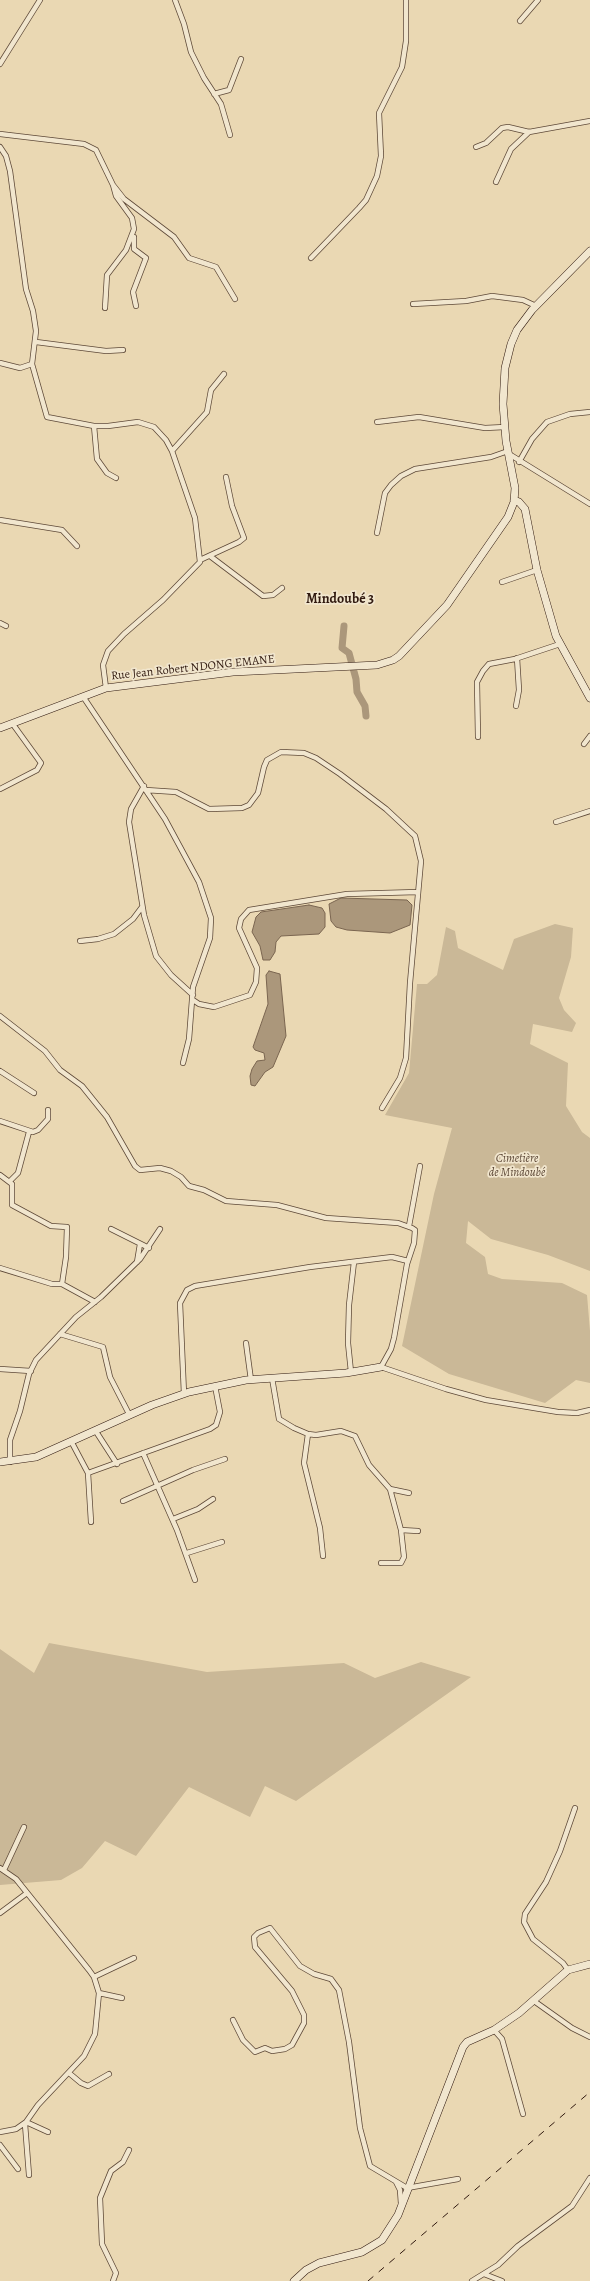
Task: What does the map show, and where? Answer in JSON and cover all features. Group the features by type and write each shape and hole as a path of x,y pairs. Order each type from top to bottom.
{"street":[{"path":"0,64 40,0"},
{"path":"175,0 184,24 191,52 221,104 230,135"},
{"path":"311,258 366,200 377,176 381,156 379,113 402,67 406,35 406,0"},
{"path":"520,21 538,0"},
{"path":"214,94 229,90 241,59"},
{"path":"476,147 486,143 502,128 508,127 530,132 590,121"},
{"path":"496,182 511,149 530,132"},
{"path":"0,134 88,145 96,150 113,185 116,196 132,218 134,248 146,258 133,292 136,306"},
{"path":"0,147 6,156 10,171 26,289 33,311 36,342 32,364 47,417 94,426 144,423 158,431 172,452 195,518 200,560"},
{"path":"113,185 127,202 174,237 189,258 216,267 235,299"},
{"path":"105,308 107,275 126,250 133,236"},
{"path":"590,251 536,306 517,330 507,358 504,384 505,427 508,453 515,488 514,500 519,502 525,510 537,570 552,623 560,644 590,698"},
{"path":"413,304 466,301 492,296 523,300 536,306"},
{"path":"36,342 106,351 123,350"},
{"path":"0,363 20,368 32,364"},
{"path":"172,452 207,412 212,390 224,374"},
{"path":"519,462 532,439 547,422 570,414 590,412"},
{"path":"377,422 419,417 486,428 505,427"},
{"path":"94,426 97,458 107,473 116,478"},
{"path":"508,453 519,462 590,504"},
{"path":"377,533 385,493 390,485 401,476 415,469 508,453"},
{"path":"106,688 103,665 108,651 124,634 163,600 200,560 244,538 232,506 226,476"},
{"name":"Rue Jean Robert NDONG EMANE","path":"0,728 84,698 106,688 233,672 377,665 393,660 443,610 504,524 514,500"},
{"path":"0,520 62,530 77,546"},
{"path":"210,556 263,596 273,595 282,588"},
{"path":"502,582 537,570"},
{"path":"0,623 6,626"},
{"path":"478,737 479,713 477,689 479,677 489,664 517,658 560,644"},
{"path":"516,706 519,690 517,658"},
{"path":"84,698 145,788 199,882 211,918 210,938 197,972 189,1039 183,1063"},
{"path":"0,789 37,770 40,763 12,723"},
{"path":"584,744 590,736"},
{"path":"145,788 170,790 209,809 242,808 249,805 254,800 258,793 264,767 274,755 281,752 310,755 340,774 386,809 415,836 421,861 406,1058 400,1078 382,1108"},
{"path":"145,788 131,809 129,822 142,907 156,956 170,975 203,1006 214,1007 250,995 256,982 257,968 239,928 241,920 249,910 347,894 418,892"},
{"path":"556,822 590,810"},
{"path":"80,941 98,939 114,934 128,924 142,907"},
{"path":"0,1016 46,1052 60,1070 82,1086 106,1117 135,1166 140,1170 160,1168 171,1171 181,1177 189,1186 204,1190 226,1201 277,1205 326,1218 398,1223 409,1226 415,1230 394,1338 391,1349 380,1367"},
{"path":"0,1071 34,1093"},
{"path":"0,1121 29,1132 38,1130 48,1119 48,1110"},
{"path":"10,1182 18,1173 29,1132"},
{"path":"409,1226 420,1166"},
{"path":"0,1175 10,1182 12,1186 12,1205 51,1226 67,1227 66,1257 62,1284"},
{"path":"111,1229 149,1248"},
{"path":"10,1462 10,1440 31,1371 36,1360 76,1317 95,1302 137,1262 149,1248 160,1229"},
{"path":"137,1262 140,1244"},
{"path":"184,1394 180,1303 186,1290 195,1286 354,1262 392,1258 408,1261"},
{"path":"351,1372 348,1343 349,1305 354,1262"},
{"path":"0,1268 52,1284 62,1284 95,1302"},
{"path":"60,1334 104,1347 110,1377 129,1414"},
{"path":"246,1343 251,1380"},
{"path":"0,1462 10,1462 36,1457 129,1414 184,1394 215,1386 251,1380 351,1372 380,1367 405,1374 446,1389 486,1400 558,1412 577,1413 590,1410"},
{"path":"0,1369 31,1371"},
{"path":"272,1378 279,1419 308,1434 316,1435 341,1431 355,1436 370,1465 390,1489 401,1530 403,1560 400,1563 381,1563"},
{"path":"88,1473 188,1438 216,1424 220,1412 215,1386"},
{"path":"95,1430 117,1464"},
{"path":"308,1434 304,1463 320,1528 323,1556"},
{"path":"71,1441 88,1473 91,1522"},
{"path":"143,1453 187,1553 195,1580"},
{"path":"123,1501 158,1485 225,1459"},
{"path":"390,1489 409,1493"},
{"path":"173,1519 198,1509 214,1500"},
{"path":"401,1530 418,1531"},
{"path":"187,1553 222,1542"},
{"path":"568,1970 563,1963 533,1938 524,1922 525,1914 546,1882 560,1851 575,1808"},
{"path":"0,2132 16,2129 26,2123 38,2105 84,2056 95,2034 98,1994 94,1977 28,1893 16,1879 2,1869 24,1827"},
{"path":"0,1913 28,1893"},
{"path":"234,2020 243,2040 255,2052 265,2048 272,2050 285,2049 292,2045 300,2035 304,2023 300,2005 292,1991 255,1947 254,1937 262,1930 270,1928 300,1966 314,1974 331,1979 339,1990 349,2042 360,2128 369,2164 377,2172 408,2188 458,2179"},
{"path":"94,1977 134,1958"},
{"path":"294,2281 306,2270 319,2263 347,2258 379,2243 394,2223 463,2047 467,2042 494,2030 534,2001 568,1970 590,1964"},
{"path":"98,1994 122,1998"},
{"path":"534,2001 572,2028 590,2037"},
{"path":"494,2030 502,2039 523,2114"},
{"path":"69,2073 81,2083 88,2086 109,2074"},
{"path":"26,2123 48,2132"},
{"path":"26,2123 29,2175"},
{"path":"0,2145 18,2170"},
{"path":"113,2281 116,2273 102,2244 100,2198 112,2171 123,2162 129,2150"},
{"path":"472,2281 498,2265 518,2246 572,2206 590,2178"},
{"path":"396,2182 400,2190 401,2205"},
{"path":"480,2275 487,2273 502,2281"}],"green space":[{"name":"Cimetière de Mindoubé","path":"555,924 573,928 571,957 559,998 564,1010 576,1023 572,1032 533,1024 530,1044 568,1063 566,1106 582,1132 590,1138 590,1271 548,1255 491,1239 468,1221 466,1243 485,1257 488,1274 502,1279 562,1283 587,1295 590,1331 590,1383 576,1380 545,1403 449,1374 402,1346 434,1194 452,1128 385,1115 409,1073 417,984 427,984 437,975 446,927 455,931 458,948 503,970 514,939"},
{"path":"49,1643 207,1672 344,1663 375,1678 421,1662 471,1677 296,1801 265,1786 250,1817 189,1787 136,1856 105,1841 82,1868 61,1880 0,1885 0,1649 34,1673"}],"shaded area":[{"path":"341,898 407,900 412,905 410,925 390,933 347,930 336,927 331,921 329,904"},
{"path":"309,905 322,908 325,913 325,927 319,934 281,936 276,942 275,952 270,960 263,960 260,946 252,932 256,917 261,912"},
{"path":"269,971 280,974 286,1036 273,1067 265,1072 255,1086 251,1085 250,1076 252,1069 257,1061 265,1060 264,1053 255,1050 253,1047 268,1004 266,975"}],"waterway":[{"path":"344,626 342,648 349,653 356,679 357,692 365,706 366,716"}],"railway":[{"path":"368,2281 590,2092"}],"district":[{"name":"Mindoubé 3","path":"340,600"}]}
